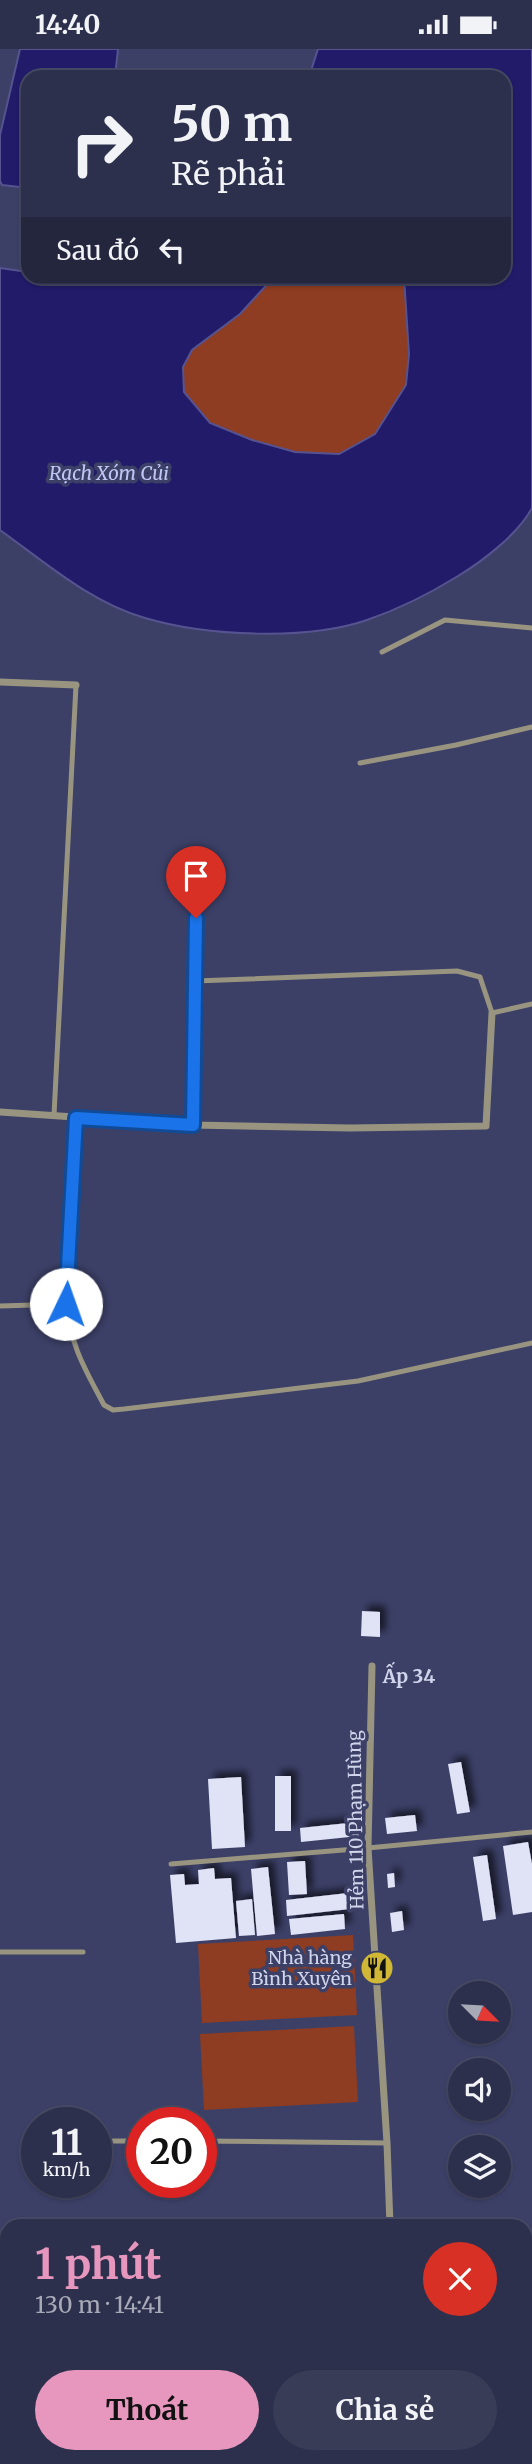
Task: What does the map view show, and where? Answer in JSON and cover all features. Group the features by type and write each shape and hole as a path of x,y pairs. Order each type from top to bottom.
{"street":[{"path":"0,682 76,685"},
{"path":"0,1112 193,1125 350,1128 486,1126 492,1013"},
{"name":"Hẻm 110 Phạm Hùng","path":"372,1666 368,1848 390,2219"}],"lane":[{"path":"382,652 445,620 532,628"},
{"path":"54,1115 76,685"},
{"path":"360,763 532,727"},
{"path":"193,1125 196,918"},
{"path":"195,981 457,971 480,977 492,1013 532,1004"},
{"path":"76,1118 66,1304 73,1345 104,1405 113,1410 358,1381 532,1343"},
{"path":"0,1306 66,1304"},
{"path":"171,1864 532,1832"},
{"path":"0,1952 83,1952"},
{"path":"217,2141 387,2143"}],"shaded area":[{"path":"268,284 404,284 409,354 406,385 375,434 339,454 295,452 252,440 210,423 184,392 183,367 192,350 240,314"},
{"path":"353,1935 357,2015 202,2023 198,1944"},
{"path":"354,2026 358,2102 217,2109 217,2107 204,2107 200,2034"}],"water":[{"path":"20,49 118,49 116,70 21,70 21,187 2,185 0,181 0,135"},
{"name":"Rạch Xóm Củi","path":"318,49 532,49 532,508 509,537 468,570 414,601 367,620 315,631 256,634 197,629 145,618 87,592 0,530 0,268 21,271 21,284 268,284 240,314 192,350 183,367 184,392 210,423 252,440 295,452 339,454 375,434 406,385 409,354 404,284 511,284 511,70 311,70"}],"building":[{"path":"362,1611 380,1612 380,1637 361,1636"},
{"path":"461,1762 470,1812 457,1814 448,1764"},
{"path":"275,1776 291,1776 291,1831 275,1831"},
{"path":"241,1777 245,1847 212,1849 208,1779"},
{"path":"415,1815 417,1831 387,1834 385,1818"},
{"path":"358,1822 359,1836 301,1842 300,1828"},
{"path":"528,1842 532,1864 532,1912 513,1915 503,1846"},
{"path":"487,1855 496,1919 483,1921 473,1857"},
{"path":"305,1861 307,1894 289,1895 287,1862"},
{"path":"268,1867 275,1934 257,1936 251,1869"},
{"path":"214,1868 215,1879 231,1878 236,1938 176,1943 170,1875 184,1874 185,1885 199,1884 198,1870"},
{"path":"394,1873 395,1887 388,1888 387,1874"},
{"path":"348,1893 350,1909 287,1916 286,1900"},
{"path":"252,1899 255,1935 239,1936 236,1901"},
{"path":"402,1911 404,1930 392,1932 390,1913"},
{"path":"344,1914 345,1929 291,1935 289,1919"}],"place":[{"name":"Nhà hàng Bình Xuyên","path":"377,1968"}],"district":[{"name":"Ấp 34","path":"409,1676"}],"route":[{"path":"66,1304 76,1118 193,1125 196,918"}]}
